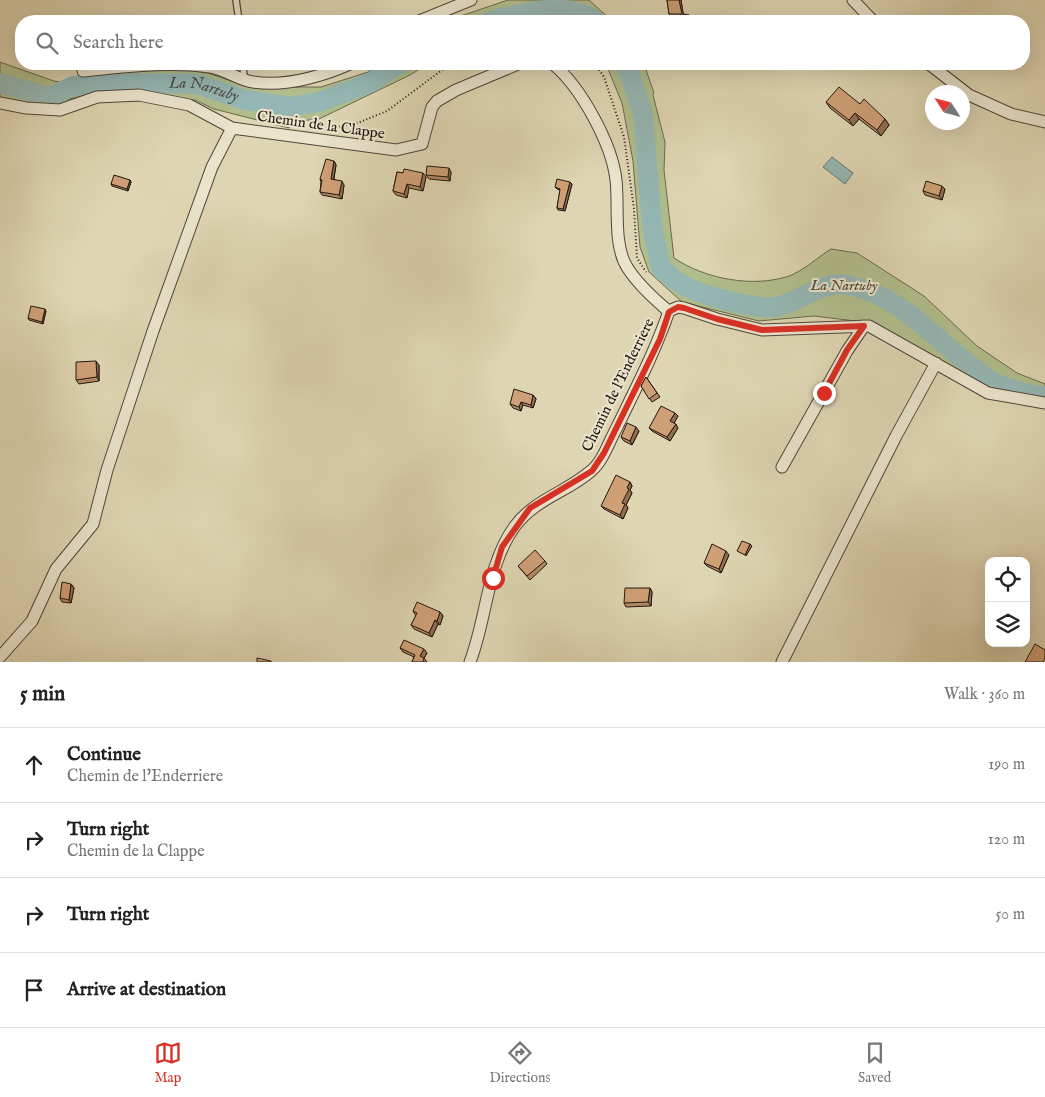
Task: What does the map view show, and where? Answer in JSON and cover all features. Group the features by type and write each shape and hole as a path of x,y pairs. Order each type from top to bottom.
{"street":[{"path":"434,15 471,0"},
{"path":"853,0 867,15"},
{"path":"83,71 92,70"},
{"path":"220,70 253,82 296,82 335,70"},
{"name":"Chemin de la Clappe","path":"0,103 26,108 60,110 97,97 139,95 189,105 232,128 396,150 422,144 432,108 443,96 504,70"},
{"path":"559,70 574,86 609,151 616,179 619,242 626,266 669,312 678,307 684,308 717,319 762,330 869,326 988,393 1045,403"},
{"path":"937,70 969,95 1011,114 1045,122"},
{"path":"0,657 32,621 56,569 93,524 107,470 153,331 212,167 232,128"},
{"name":"Chemin de l'Enderriere","path":"470,662 479,639 502,547 530,508 592,471 604,453 632,397 660,339 669,312"},
{"path":"782,467 847,350 864,326"},
{"path":"782,662 896,436 936,363"}],"lane":[{"path":"236,0 237,15"},
{"path":"243,70 244,79"}],"path":[{"path":"315,139 327,130 360,122 387,111 442,70"},
{"path":"599,70 604,77 624,137 634,208 637,258 648,276"}],"green space":[{"path":"508,0 589,0 605,15 464,15"},
{"name":"La Nartuby","path":"0,62 15,67 15,70 23,70 54,81 71,84 82,74 199,70 249,87 321,87 371,70 418,70 319,119 290,122 289,128 214,109 195,100 106,98 96,93 69,99 64,107 0,102"},
{"name":"La Nartuby","path":"608,70 646,70 654,93 665,142 664,170 674,258 686,265 715,276 745,281 760,281 775,280 794,274 831,249 857,253 924,296 977,346 1017,373 1045,384 1045,400 1001,394 872,323 814,316 759,321 682,302 649,272 640,247 633,161 622,103"}],"water":[{"path":"832,157 853,173 845,184 823,167"}],"building":[{"path":"667,0 679,0 682,14 689,15 681,14 669,14"},
{"path":"839,87 860,104 864,99 885,119 877,130 855,113 849,120 826,102"},
{"path":"326,159 334,161 331,179 342,181 339,195 320,192 322,180 320,179"},
{"path":"427,166 449,168 448,177 426,175"},
{"path":"404,169 423,173 420,187 407,184 404,194 393,191 397,172 403,173"},
{"path":"114,175 130,180 127,189 111,184"},
{"path":"557,179 570,182 563,209 557,208 560,189 555,187"},
{"path":"926,181 942,186 939,196 923,191"},
{"path":"31,306 45,309 42,322 28,318"},
{"path":"96,361 97,377 76,380 76,362"},
{"path":"646,377 657,393 649,399 641,386"},
{"path":"514,389 533,395 531,405 521,402 519,407 510,404"},
{"path":"661,406 675,413 670,421 676,424 667,437 649,428"},
{"path":"627,423 636,427 630,441 621,437"},
{"path":"616,475 630,482 627,488 629,489 622,503 625,504 620,515 601,506"},
{"path":"742,541 750,544 745,555 737,551"},
{"path":"712,544 726,551 719,569 704,563"},
{"path":"535,550 545,561 527,576 518,566"},
{"path":"62,582 71,584 69,600 60,598"},
{"path":"625,588 650,588 648,602 624,603"},
{"path":"417,602 440,612 437,621 435,620 429,633 411,625 417,613 413,611"},
{"path":"404,640 424,649 420,656 424,658 423,662 412,662 415,655 400,648"},
{"path":"1035,644 1045,650 1043,662 1025,662"},
{"path":"257,658 271,661 271,662 257,662"}],"waterway":[{"name":"La Nartuby","path":"516,15 545,10 573,11 585,15"},
{"name":"La Nartuby","path":"0,83 49,97 73,86 96,83 197,84 245,100 290,107 319,102 370,83 390,70"},
{"name":"La Nartuby","path":"628,70 643,114 652,226 661,268 673,278 681,284 701,293 742,304 767,307 785,305 819,289 838,284 869,291 907,313 974,369 992,381 1014,390 1045,396"}],"route":[{"path":"493,578 502,547 515,526 530,508 592,471 604,453 660,339 669,312 678,307 684,308 717,319 762,330 864,326 847,350 824,393"}]}
